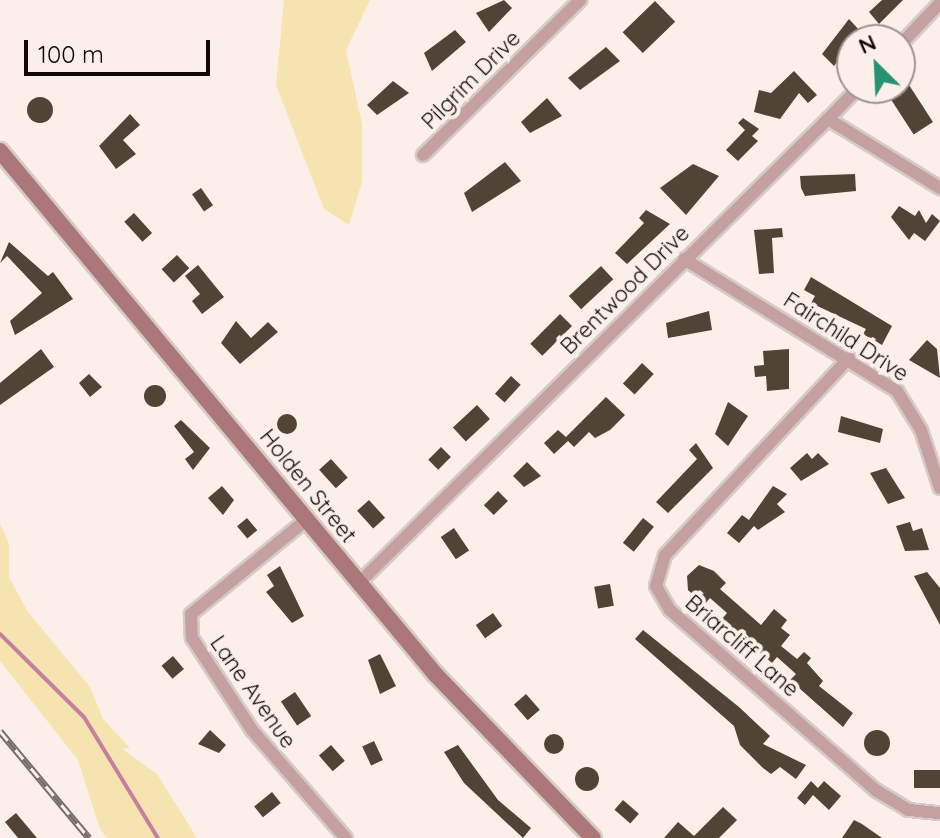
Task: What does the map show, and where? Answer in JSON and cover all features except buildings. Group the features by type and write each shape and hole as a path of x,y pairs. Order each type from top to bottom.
{"main road":[{"name":"Holden Street","path":"0,151 359,583 496,741 593,838"}],"street":[{"name":"Pilgrim Drive","path":"423,155 580,0"},
{"path":"916,28 940,3"},
{"name":"Brentwood Drive","path":"359,583 843,104"},
{"path":"828,119 940,188"},
{"name":"Fairchild Drive","path":"684,259 849,358 908,404 940,488"},
{"name":"Briarcliff Lane","path":"849,358 665,555 656,586 670,610 877,791 909,810 940,813"},
{"name":"Lane Avenue","path":"306,520 191,614 192,638 252,730 346,838"}],"shaded area":[{"path":"284,0 370,0 346,50 362,124 362,182 349,225 324,209 276,85"},
{"path":"0,524 9,544 9,577 28,612 90,687 103,719 130,748 122,749 157,774 197,838 107,838 100,829 78,760 0,661"}],"waterway":[{"path":"0,634 84,717 158,838"}],"railway":[{"path":"0,731 89,838"}]}
